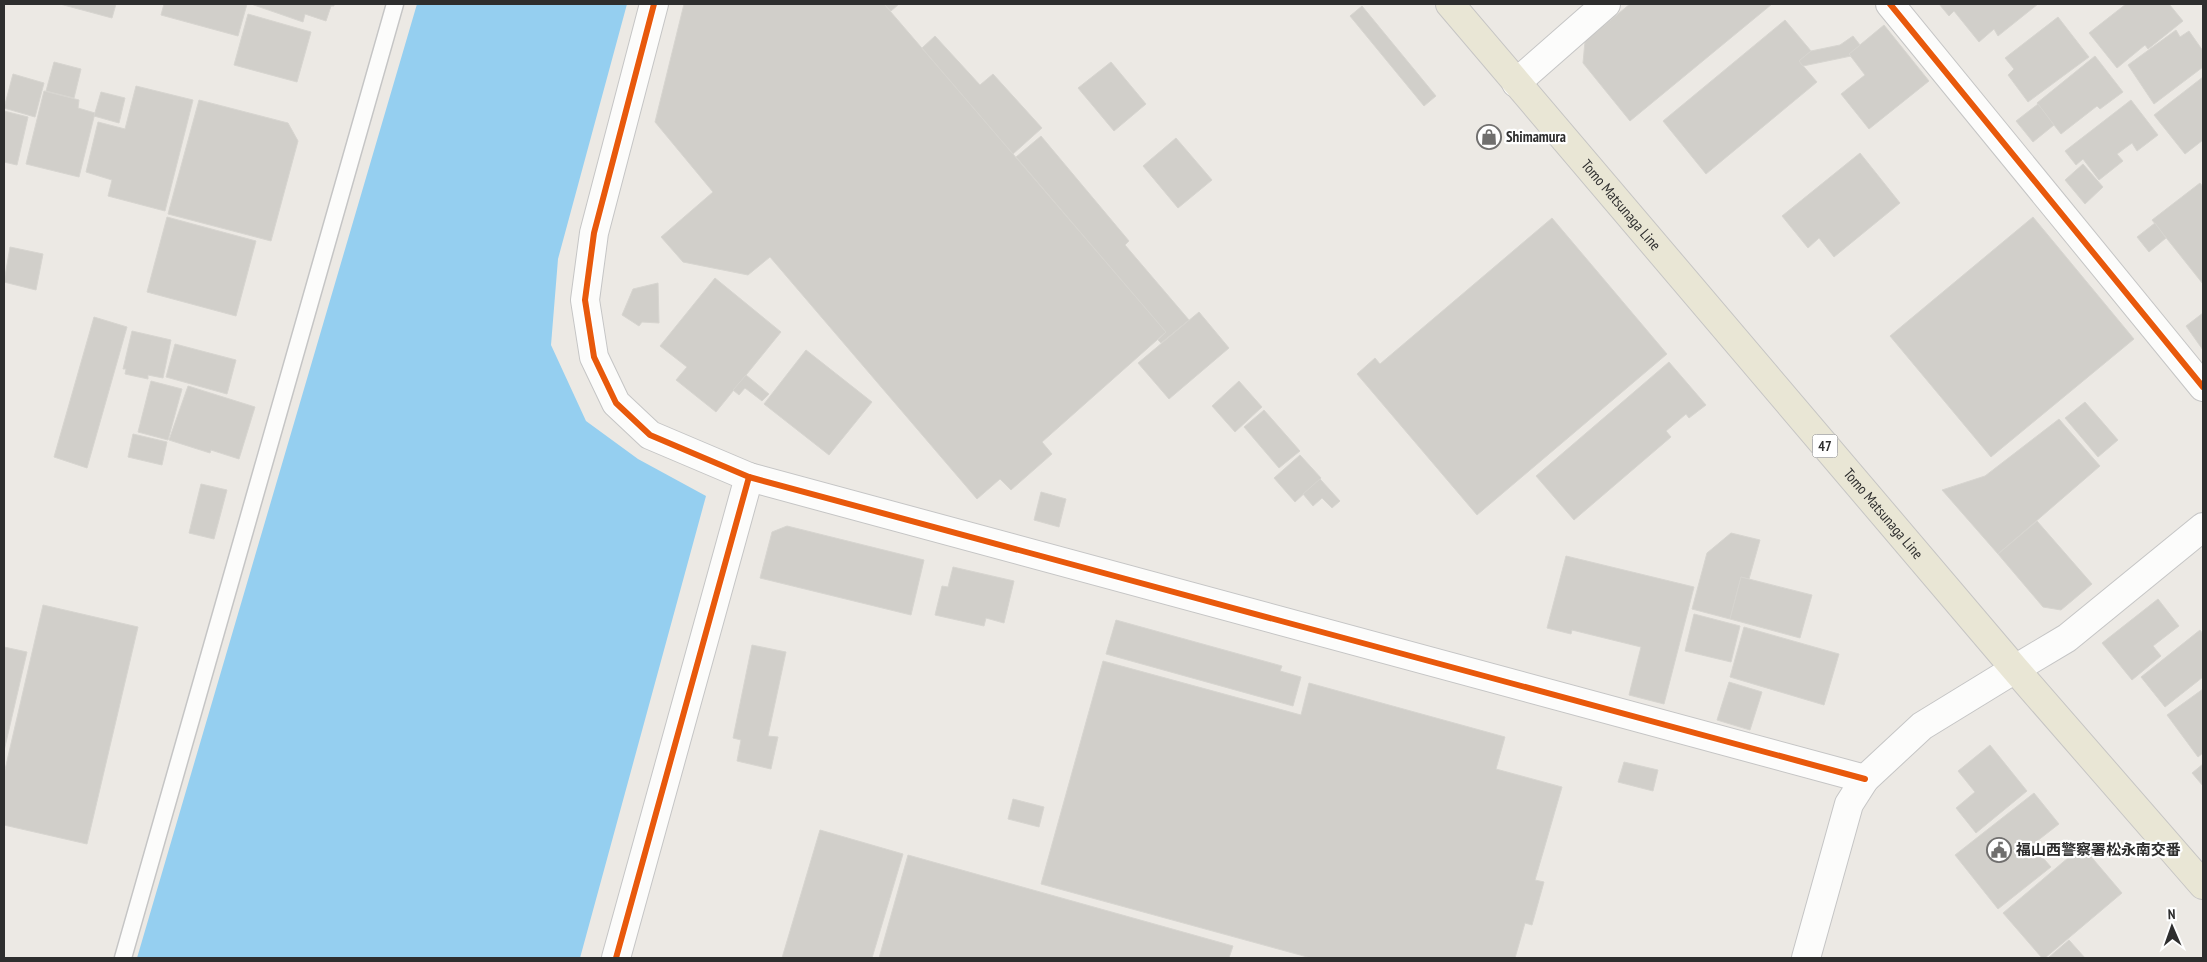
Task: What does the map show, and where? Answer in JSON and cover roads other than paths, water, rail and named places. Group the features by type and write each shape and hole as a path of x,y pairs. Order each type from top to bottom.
{"main road":[{"name":"Tomo Matsunaga Line","path":"1450,4 2015,669 2203,885"}],"street":[{"path":"654,4 594,233 585,300 594,357 616,404 650,435 749,477 1865,780"},
{"path":"1516,83 1606,4"},
{"path":"1890,4 2203,387"},
{"path":"616,958 749,477"},
{"path":"1806,958 1849,804 1865,780 1922,726 2066,638 2203,527"}],"lane":[{"path":"123,958 395,4"}],"water":[{"path":"417,4 627,4 558,259 551,345 586,421 638,459 706,496 580,958 137,958"}],"place":[{"name":"Shimamura","path":"1489,137"},
{"name":"福山西警察署松永南交番","path":"1999,850"}]}
